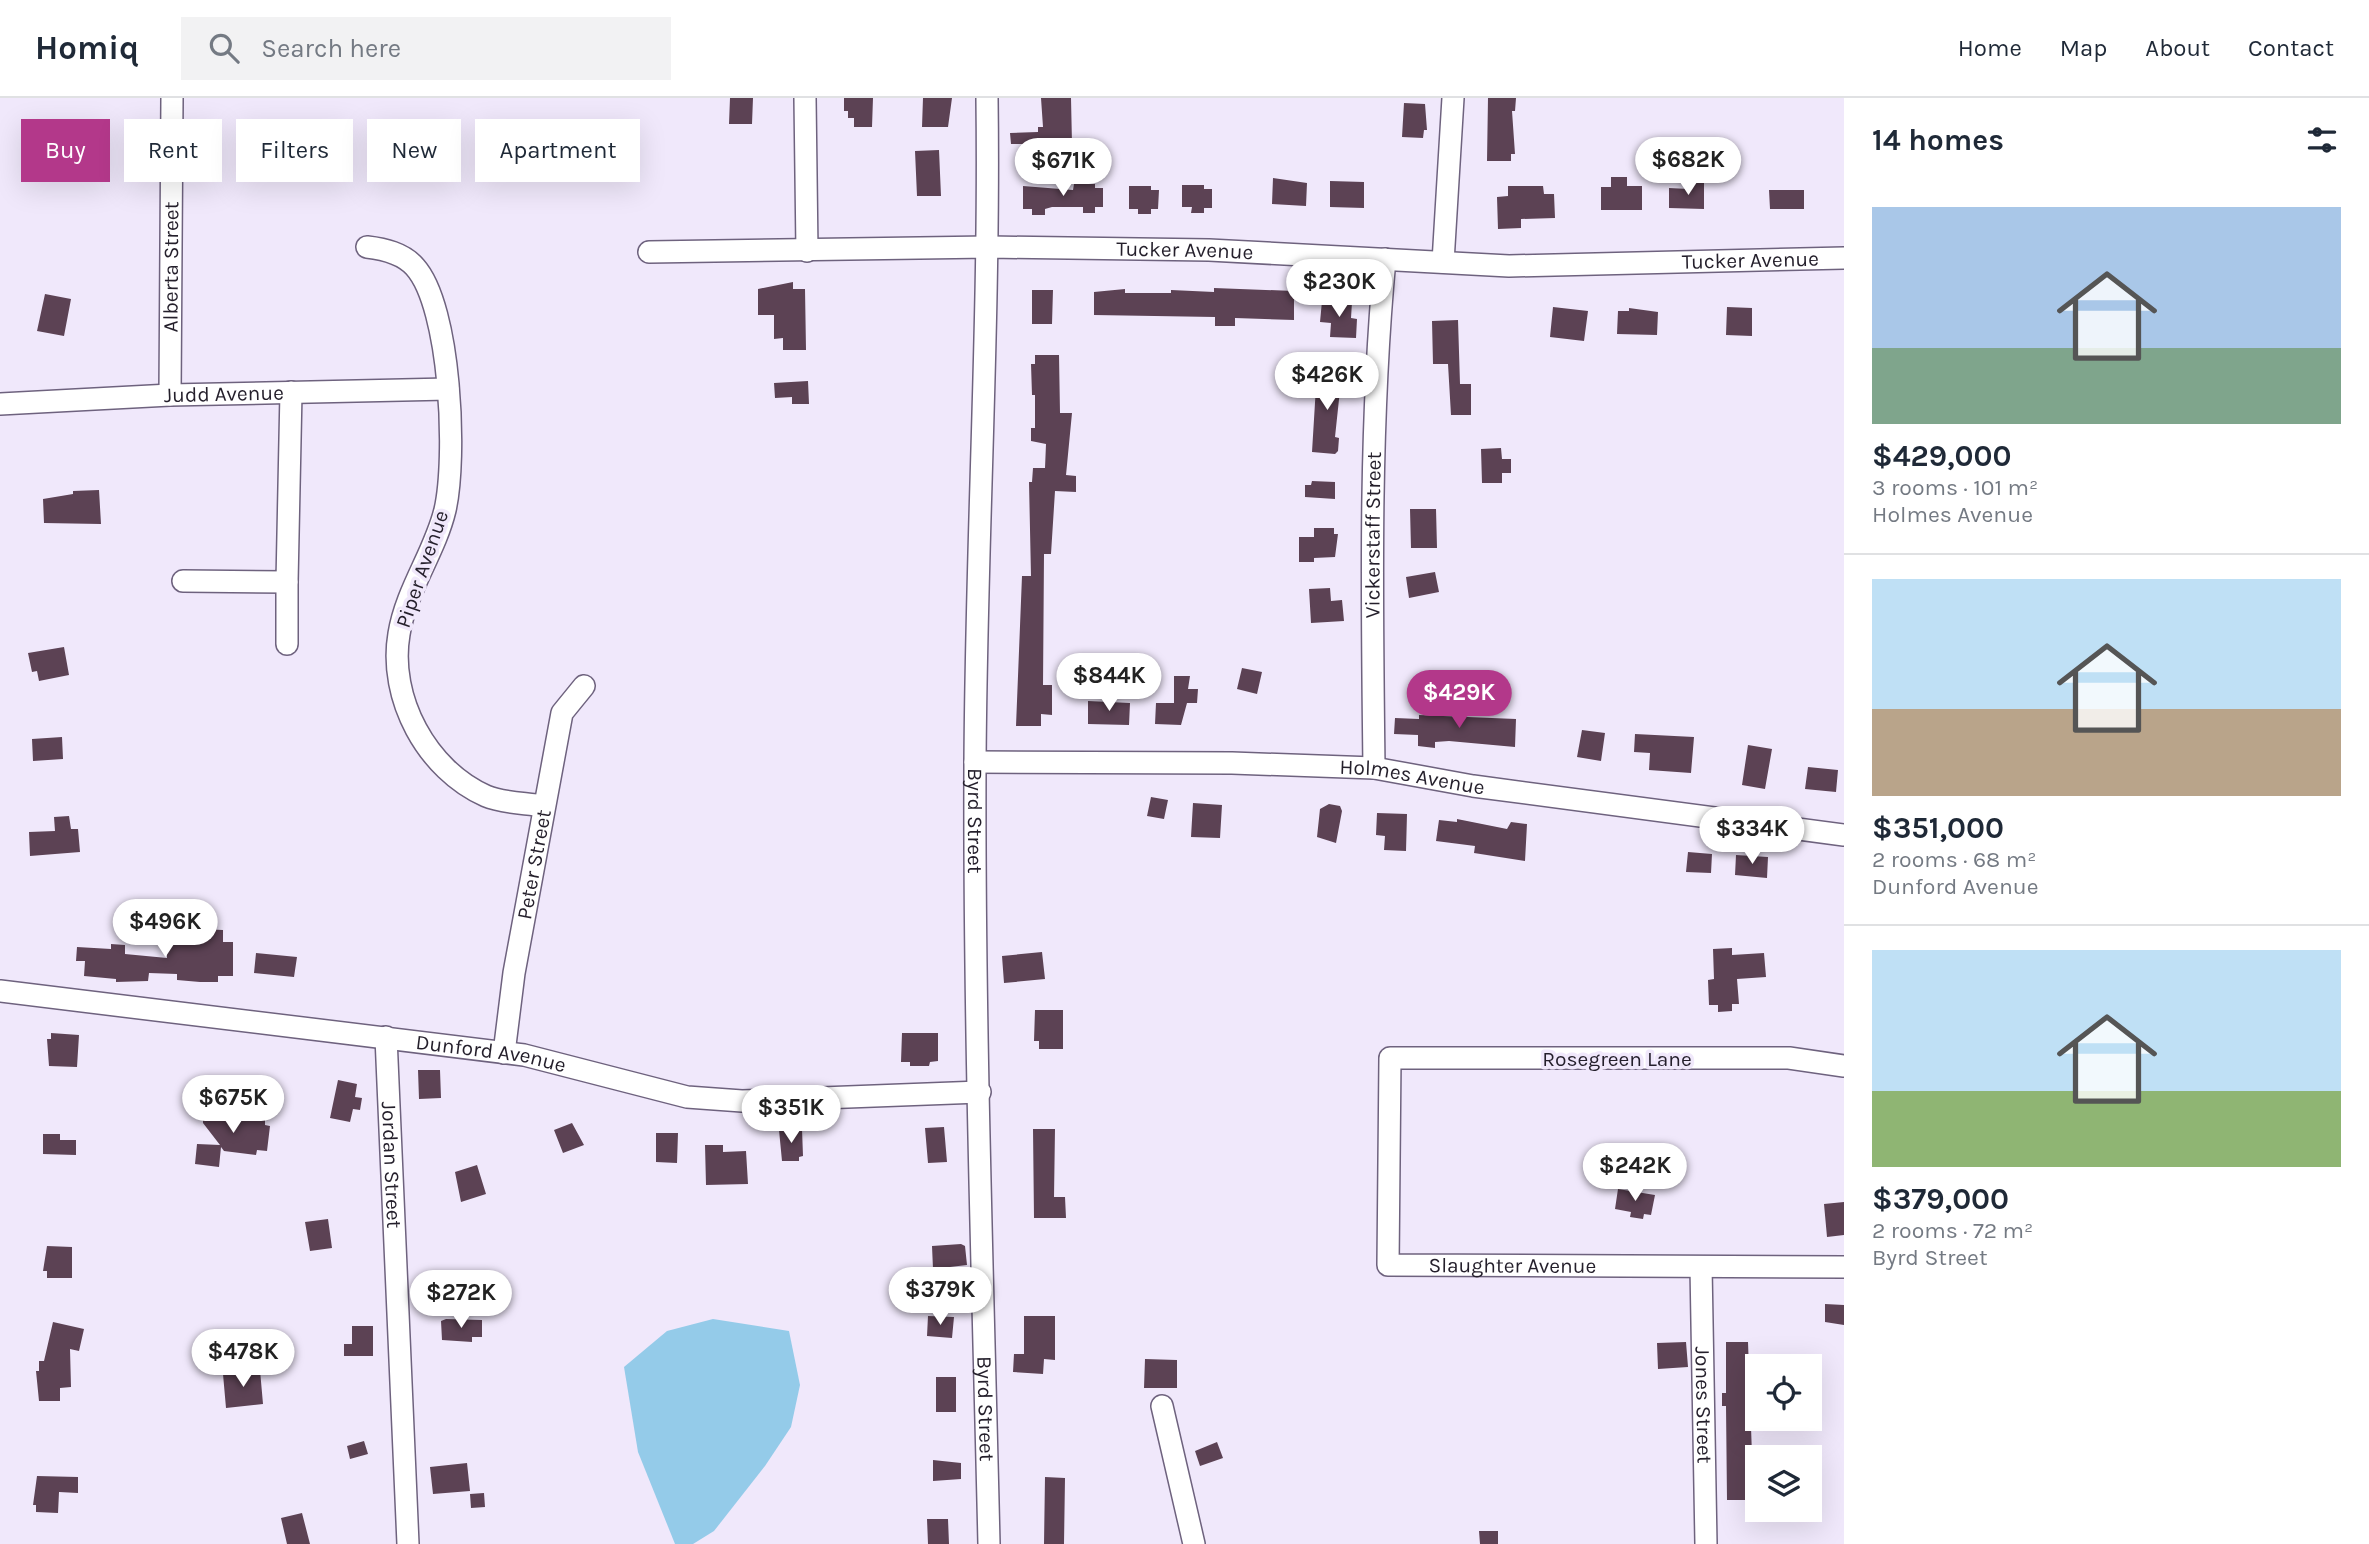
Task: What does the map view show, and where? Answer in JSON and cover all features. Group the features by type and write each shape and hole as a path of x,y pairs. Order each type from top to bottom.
{"street":[{"name":"Alberta Street","path":"170,395 172,98"},
{"path":"805,98 807,251"},
{"name":"Byrd Street","path":"987,98 989,247 975,762 989,1544"},
{"path":"1443,262 1453,98"},
{"name":"Piper Avenue","path":"367,247 389,250 415,267 435,306 448,389 452,472 444,512 407,606 399,635 399,675 408,713 429,750 460,782 488,797 543,806"},
{"name":"Tucker Avenue","path":"649,252 989,247 1209,250 1509,265 1844,258"},
{"name":"Vickerstaff Street","path":"1374,768 1370,553 1373,440 1385,259"},
{"name":"Judd Avenue","path":"0,404 170,395 448,389"},
{"path":"287,644 291,392"},
{"path":"183,581 287,582"},
{"name":"Peter Street","path":"504,1053 514,973 562,713 584,686"},
{"name":"Holmes Avenue","path":"975,762 1233,763 1374,768 1473,786 1844,835"},
{"name":"Dunford Avenue","path":"0,991 504,1053 579,1067 687,1097 742,1101 980,1092"},
{"name":"Jordan Street","path":"386,1037 408,1544"},
{"name":"Rosegreen Lane","path":"1390,1058 1789,1058 1844,1066"},
{"name":"Slaughter Avenue","path":"1390,1058 1388,1265 1844,1267"},
{"name":"Jones Street","path":"1701,1266 1706,1544"},
{"path":"1162,1406 1194,1544"}],"water":[{"path":"713,1319 789,1331 800,1385 791,1427 765,1466 714,1531 693,1544 675,1544 638,1452 624,1367 667,1331"}],"building":[{"path":"730,98 753,98 752,124 729,124"},
{"path":"844,98 873,98 872,127 854,127 854,118 848,118 848,111 844,111"},
{"path":"923,98 952,98 948,127 922,127"},
{"path":"1041,98 1071,98 1072,144 1011,144 1010,133 1038,132 1038,127 1043,127"},
{"path":"1488,98 1516,98 1515,111 1512,111 1515,154 1511,154 1511,161 1487,161"},
{"path":"1404,103 1425,104 1427,130 1424,130 1423,138 1402,137"},
{"path":"939,150 941,196 917,196 915,151"},
{"path":"1611,177 1627,177 1627,186 1642,186 1642,210 1601,210 1601,187 1611,187"},
{"path":"1273,178 1307,183 1306,206 1272,204"},
{"path":"1330,181 1364,182 1364,208 1330,207"},
{"path":"1689,181 1704,181 1704,209 1669,208 1669,188 1689,189"},
{"path":"1074,184 1095,184 1095,188 1103,188 1103,207 1095,207 1095,213 1083,213 1083,207 1052,207 1045,209 1045,215 1032,215 1032,209 1023,209 1023,186 1073,190"},
{"path":"1182,185 1204,185 1204,189 1212,189 1212,208 1204,208 1204,213 1191,213 1192,207 1182,207"},
{"path":"1129,186 1151,186 1151,190 1159,190 1158,209 1151,209 1151,214 1138,214 1138,209 1129,209"},
{"path":"1508,186 1543,186 1544,194 1554,194 1555,218 1521,219 1521,228 1498,229 1497,197 1508,196"},
{"path":"1769,190 1804,190 1804,209 1770,209"},
{"path":"793,282 793,289 805,289 806,350 783,350 783,338 774,339 774,315 758,315 758,289"},
{"path":"1214,288 1294,291 1294,320 1235,318 1235,326 1215,326 1215,317 1094,315 1094,292 1125,289 1125,293 1171,293 1171,290 1214,292"},
{"path":"1032,290 1053,290 1052,324 1032,324"},
{"path":"45,294 71,299 64,336 37,331"},
{"path":"1322,301 1352,302 1351,318 1357,319 1356,338 1330,337 1331,323 1320,322"},
{"path":"1553,307 1588,311 1584,341 1550,337"},
{"path":"1727,307 1752,308 1752,336 1726,335"},
{"path":"1629,308 1658,312 1657,335 1617,334 1618,311 1629,311"},
{"path":"1458,320 1460,384 1471,384 1471,415 1451,415 1448,364 1433,364 1432,321"},
{"path":"1035,355 1059,355 1060,413 1072,413 1066,475 1076,476 1076,492 1055,491 1051,554 1044,554 1043,685 1052,685 1052,715 1041,714 1041,726 1016,726 1022,576 1031,576 1029,482 1032,482 1033,468 1045,468 1046,444 1031,441 1031,428 1035,428 1035,395 1032,395 1031,364 1035,364"},
{"path":"1317,370 1342,371 1335,437 1339,438 1338,451 1335,454 1312,452"},
{"path":"808,381 809,404 792,404 792,397 775,398 774,383"},
{"path":"1501,448 1502,459 1511,459 1511,473 1502,473 1502,483 1482,483 1481,449"},
{"path":"1312,481 1335,482 1335,499 1305,497 1305,485 1311,485"},
{"path":"99,490 101,524 44,523 43,499 73,494 73,491"},
{"path":"1410,509 1436,509 1437,548 1411,548"},
{"path":"1314,528 1334,528 1334,534 1338,534 1335,557 1299,562 1299,537 1314,537"},
{"path":"1435,572 1439,592 1409,598 1406,577"},
{"path":"1330,588 1331,601 1342,600 1344,621 1311,623 1309,589"},
{"path":"64,647 69,675 39,681 37,671 32,672 28,653"},
{"path":"1242,668 1262,672 1257,694 1237,689"},
{"path":"1174,676 1190,676 1188,689 1198,689 1197,703 1187,703 1181,725 1155,724 1156,703 1174,703"},
{"path":"1088,701 1130,703 1129,725 1088,724"},
{"path":"1419,715 1516,719 1515,747 1449,741 1435,742 1435,748 1418,746 1418,735 1394,734 1395,718 1419,719"},
{"path":"1582,730 1605,733 1601,761 1577,757"},
{"path":"1635,734 1694,737 1691,773 1649,770 1650,753 1634,752"},
{"path":"62,737 63,759 33,761 32,739"},
{"path":"1748,745 1772,749 1765,789 1742,785"},
{"path":"1808,767 1838,770 1836,792 1805,789"},
{"path":"1151,797 1168,800 1164,819 1147,816"},
{"path":"1193,803 1222,805 1220,838 1191,837"},
{"path":"1329,804 1340,806 1342,811 1336,843 1317,837 1320,809"},
{"path":"1377,813 1407,814 1406,851 1384,850 1385,836 1376,835"},
{"path":"69,816 71,829 78,829 80,852 30,856 29,832 55,831 54,817"},
{"path":"1457,819 1507,829 1511,822 1527,824 1525,861 1474,853 1475,846 1436,841 1439,820 1457,822"},
{"path":"1688,852 1712,854 1711,873 1686,872"},
{"path":"1736,855 1768,857 1767,878 1735,875"},
{"path":"177,928 223,930 223,942 233,942 233,976 218,976 218,982 200,982 177,980 177,974 149,973 148,981 116,982 116,979 84,976 85,961 76,961 77,947 111,949 111,944 125,945 125,954 167,958 167,937 177,938"},
{"path":"1732,948 1732,955 1764,953 1766,977 1737,979 1739,1004 1732,1004 1732,1011 1718,1012 1718,1005 1709,1005 1708,980 1714,979 1713,949"},
{"path":"1042,952 1045,979 1004,983 1002,956"},
{"path":"256,953 297,957 294,977 254,973"},
{"path":"1035,1010 1063,1010 1063,1049 1039,1049 1039,1041 1034,1041"},
{"path":"51,1033 79,1035 77,1067 49,1066 47,1039 51,1039"},
{"path":"902,1033 938,1033 938,1061 930,1062 929,1066 910,1066 910,1062 901,1062"},
{"path":"418,1070 440,1070 441,1098 419,1099"},
{"path":"338,1080 357,1084 355,1097 362,1098 360,1110 353,1109 350,1122 330,1118"},
{"path":"211,1111 256,1112 256,1116 265,1117 265,1125 270,1126 267,1151 257,1150 256,1155 224,1151 221,1147 219,1167 195,1164 197,1144 220,1145 203,1123 203,1117"},
{"path":"572,1123 584,1145 563,1153 554,1130"},
{"path":"944,1127 947,1162 928,1163 925,1128"},
{"path":"802,1129 803,1156 799,1157 799,1161 782,1161 779,1130"},
{"path":"1033,1129 1055,1129 1054,1197 1065,1197 1066,1218 1034,1218"},
{"path":"656,1133 678,1133 677,1163 656,1162"},
{"path":"43,1134 60,1134 60,1140 76,1140 76,1155 43,1154"},
{"path":"705,1145 723,1145 723,1152 746,1151 748,1184 706,1185"},
{"path":"477,1165 486,1194 461,1202 455,1172"},
{"path":"1618,1189 1655,1195 1651,1215 1644,1214 1643,1219 1630,1217 1631,1212 1615,1209"},
{"path":"1844,1202 1844,1235 1827,1237 1824,1204"},
{"path":"328,1219 332,1248 310,1251 305,1222"},
{"path":"47,1246 72,1247 72,1278 47,1278 47,1271 43,1271"},
{"path":"932,1246 965,1246 967,1265 933,1269"},
{"path":"1825,1304 1844,1305 1844,1325 1825,1322"},
{"path":"928,1316 954,1317 952,1338 927,1336"},
{"path":"1024,1316 1055,1316 1055,1360 1044,1359 1043,1374 1013,1372 1014,1354 1024,1354"},
{"path":"482,1320 482,1337 472,1337 472,1342 442,1340 441,1321"},
{"path":"53,1322 84,1329 79,1351 70,1349 71,1387 60,1388 60,1401 39,1401 36,1371 39,1371 39,1361 44,1361"},
{"path":"352,1326 373,1326 373,1356 344,1356 344,1344 352,1344"},
{"path":"1686,1342 1688,1367 1658,1369 1657,1343"},
{"path":"1726,1342 1748,1342 1748,1354 1745,1354 1745,1431 1751,1431 1752,1445 1745,1445 1745,1500 1727,1500 1726,1406 1722,1406 1722,1393 1726,1393"},
{"path":"1145,1359 1177,1360 1177,1388 1144,1388"},
{"path":"260,1370 263,1404 226,1408 223,1374"},
{"path":"936,1377 956,1377 956,1412 936,1412"},
{"path":"364,1441 368,1454 350,1459 347,1446"},
{"path":"1217,1442 1223,1458 1200,1466 1195,1451"},
{"path":"933,1460 961,1463 961,1479 933,1481"},
{"path":"467,1463 470,1491 433,1494 430,1467"},
{"path":"37,1476 78,1477 78,1493 59,1492 58,1513 36,1512 36,1505 33,1505"},
{"path":"1045,1477 1065,1478 1064,1544 1044,1544"},
{"path":"484,1493 485,1507 471,1508 470,1494"},
{"path":"302,1513 310,1544 287,1544 281,1518"},
{"path":"927,1519 948,1519 949,1544 928,1544"},
{"path":"1479,1531 1498,1531 1498,1544 1480,1544"}]}
